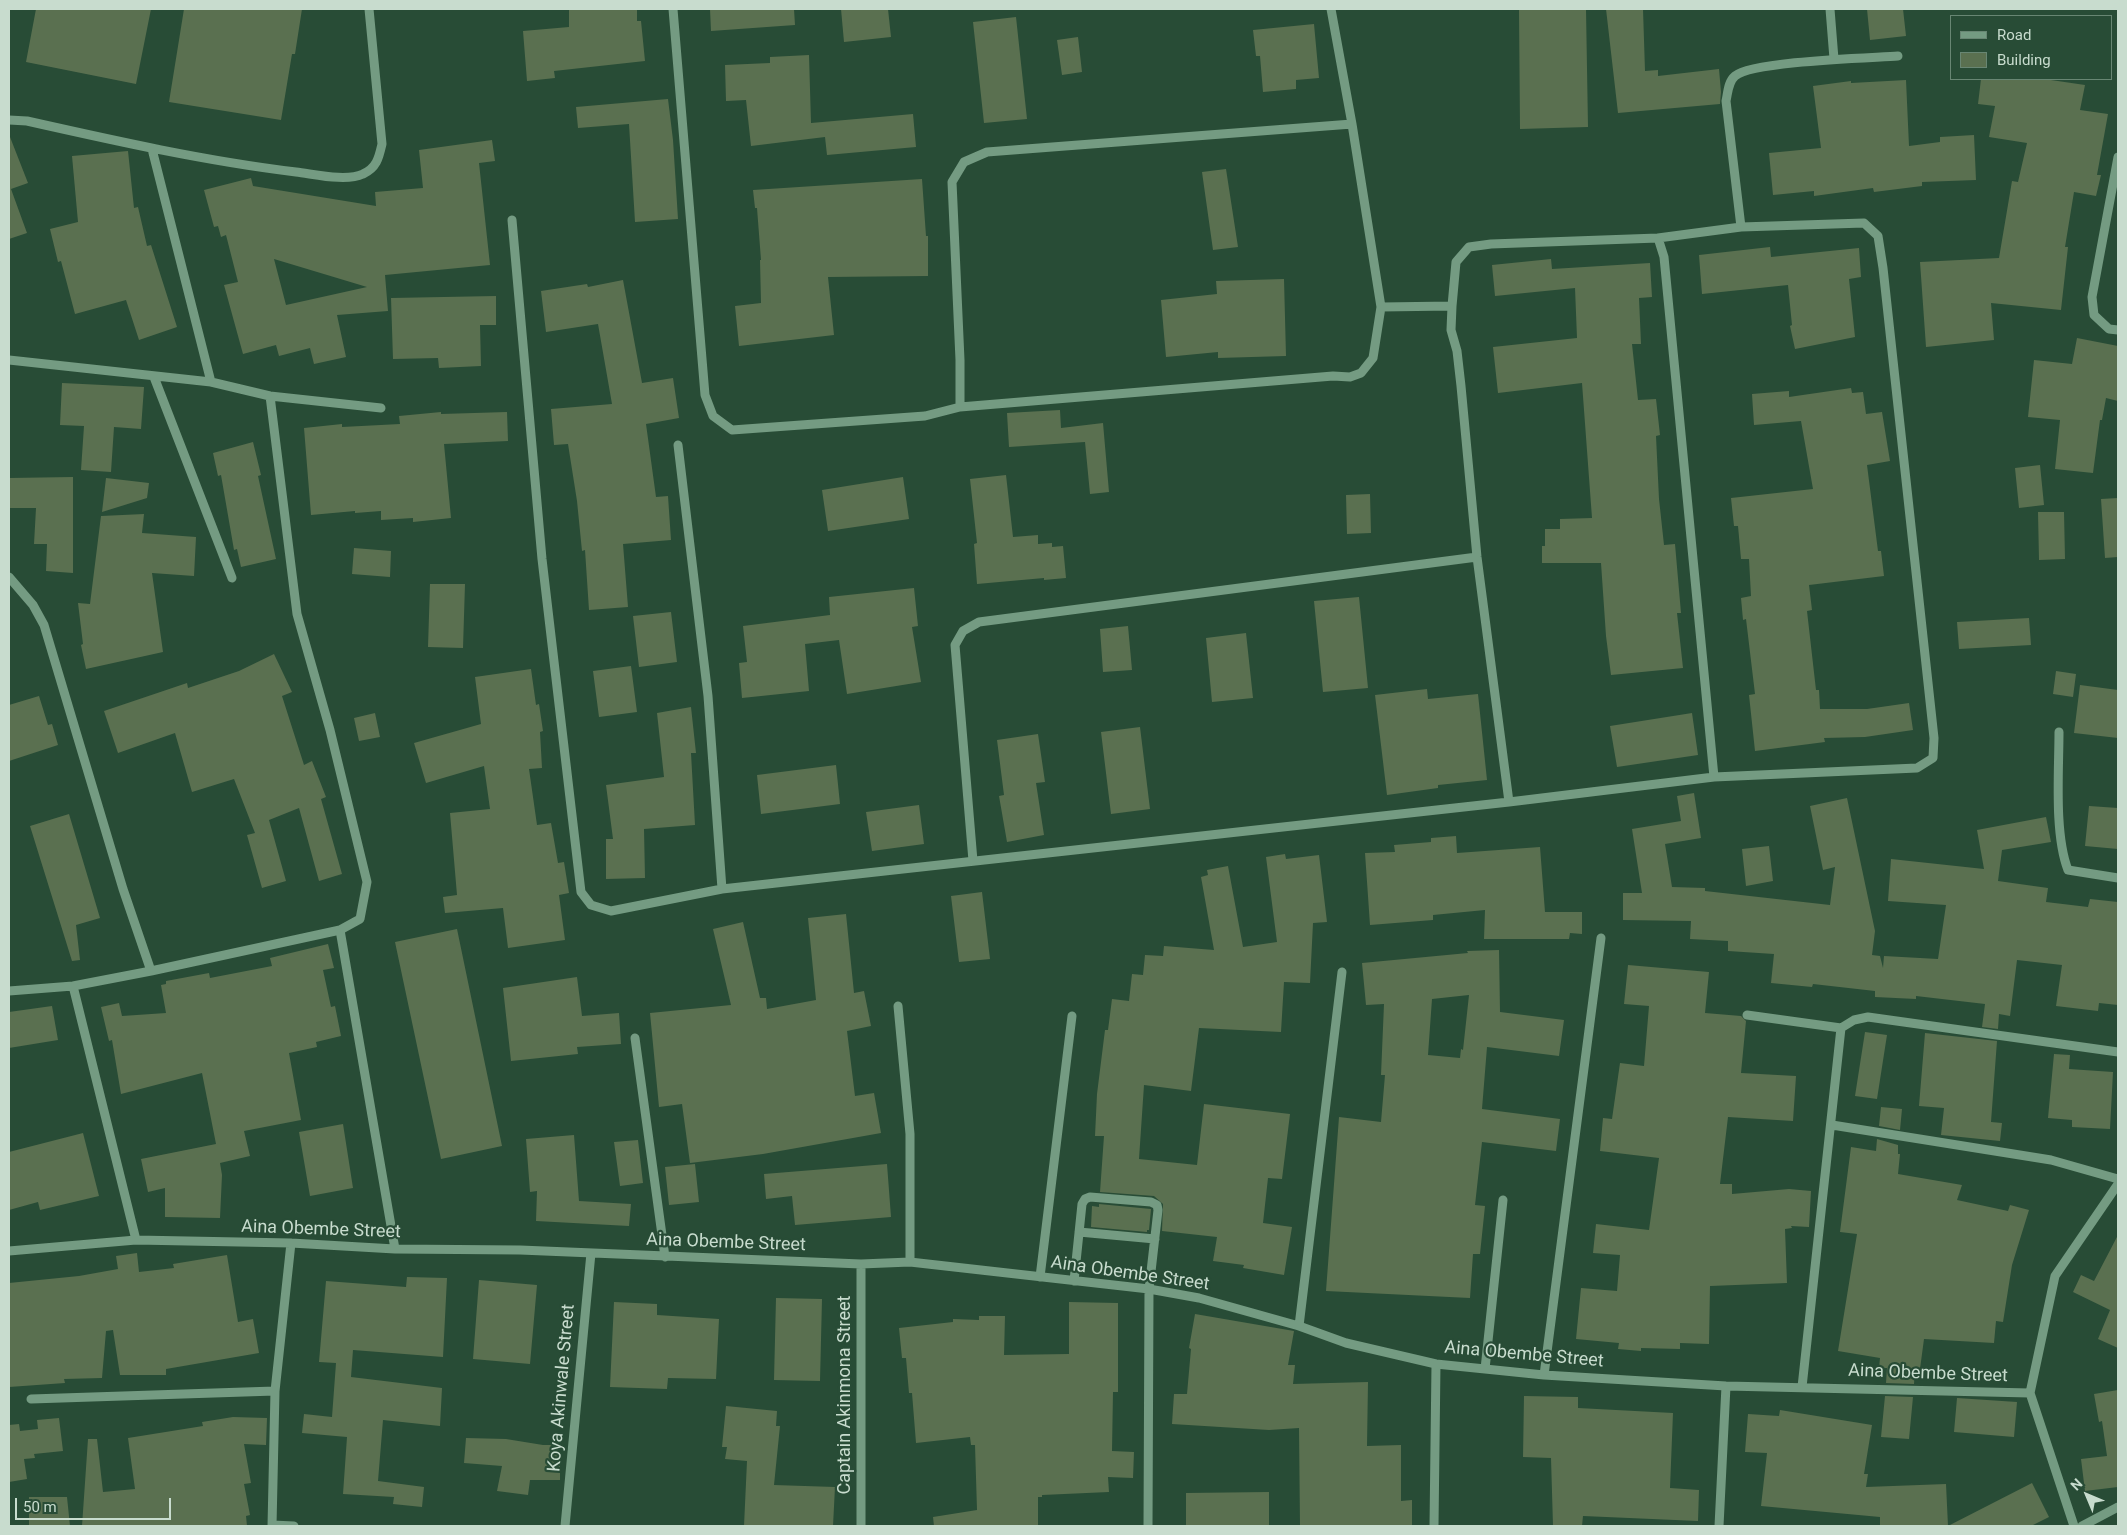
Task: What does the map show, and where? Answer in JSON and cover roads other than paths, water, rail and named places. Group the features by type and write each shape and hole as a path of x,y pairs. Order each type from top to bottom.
{"street":[{"path":"9,120 28,120 152,149 275,170 339,178 363,174 378,162 382,144 369,9"},
{"path":"673,9 705,395 713,416 732,430 925,416 960,407 1333,376 1350,377 1361,374 1373,358 1381,307 1352,124 1331,9"},
{"path":"1830,9 1834,59"},
{"path":"1741,227 1726,101 1730,83 1735,76 1743,71 1762,67 1834,59 1898,56"},
{"path":"960,407 960,360 952,182 964,162 987,152 1352,124"},
{"path":"152,149 211,382"},
{"path":"2118,157 2092,297 2094,315 2109,329 2118,330"},
{"path":"512,220 542,559 581,892 591,905 611,911 722,888 1509,802 1714,777 1916,768 1933,758 1932,718 1884,278 1878,236 1864,223 1741,227 1658,238 1491,244 1469,247 1456,262 1451,330 1457,351 1477,557 1509,802"},
{"path":"1658,238 1664,256 1714,777"},
{"path":"1381,307 1452,306"},
{"path":"9,360 211,382 270,396 382,408"},
{"path":"154,377 232,578"},
{"path":"9,990 73,986 151,971 340,930 360,919 367,882 330,730 297,614 270,396"},
{"path":"678,445 708,696 722,888"},
{"path":"973,860 955,645 963,631 979,622 1477,557"},
{"path":"9,577 33,605 44,625 123,889 151,971"},
{"path":"2059,732 2060,832 2068,870 2118,878"},
{"path":"340,930 395,1249"},
{"path":"1544,1375 1602,938"},
{"path":"1299,1326 1342,972"},
{"path":"73,986 136,1240"},
{"path":"898,1006 910,1134 910,1262"},
{"path":"1747,1015 1842,1028 1854,1020 1868,1017 2118,1052"},
{"path":"1040,1277 1072,1016"},
{"path":"1802,1387 1842,1028"},
{"path":"635,1038 665,1257"},
{"path":"1832,1125 2051,1160 2118,1179"},
{"path":"2074,1526 2030,1393 2055,1276 2118,1184"},
{"path":"1074,1281 1082,1204 1085,1199 1090,1197 1151,1202 1157,1205 1149,1289 1148,1526"},
{"path":"1485,1369 1503,1200"},
{"path":"1079,1232 1155,1239"},
{"name":"Aina Obembe Street","path":"9,1251 136,1240 291,1243 395,1249 520,1250 861,1264 910,1262 1149,1289 1200,1298 1299,1326 1346,1344 1436,1364 1544,1375 1726,1386 2030,1393"},
{"path":"291,1243 275,1392 272,1526 294,1526"},
{"name":"Koya Akinwale Street","path":"566,1526 590,1253"},
{"name":"Captain Akinmona Street","path":"860,1526 861,1264"},
{"path":"1434,1526 1436,1364"},
{"path":"1718,1526 1726,1386"},
{"path":"31,1399 275,1392"},
{"path":"2082,1526 2118,1507"}]}
